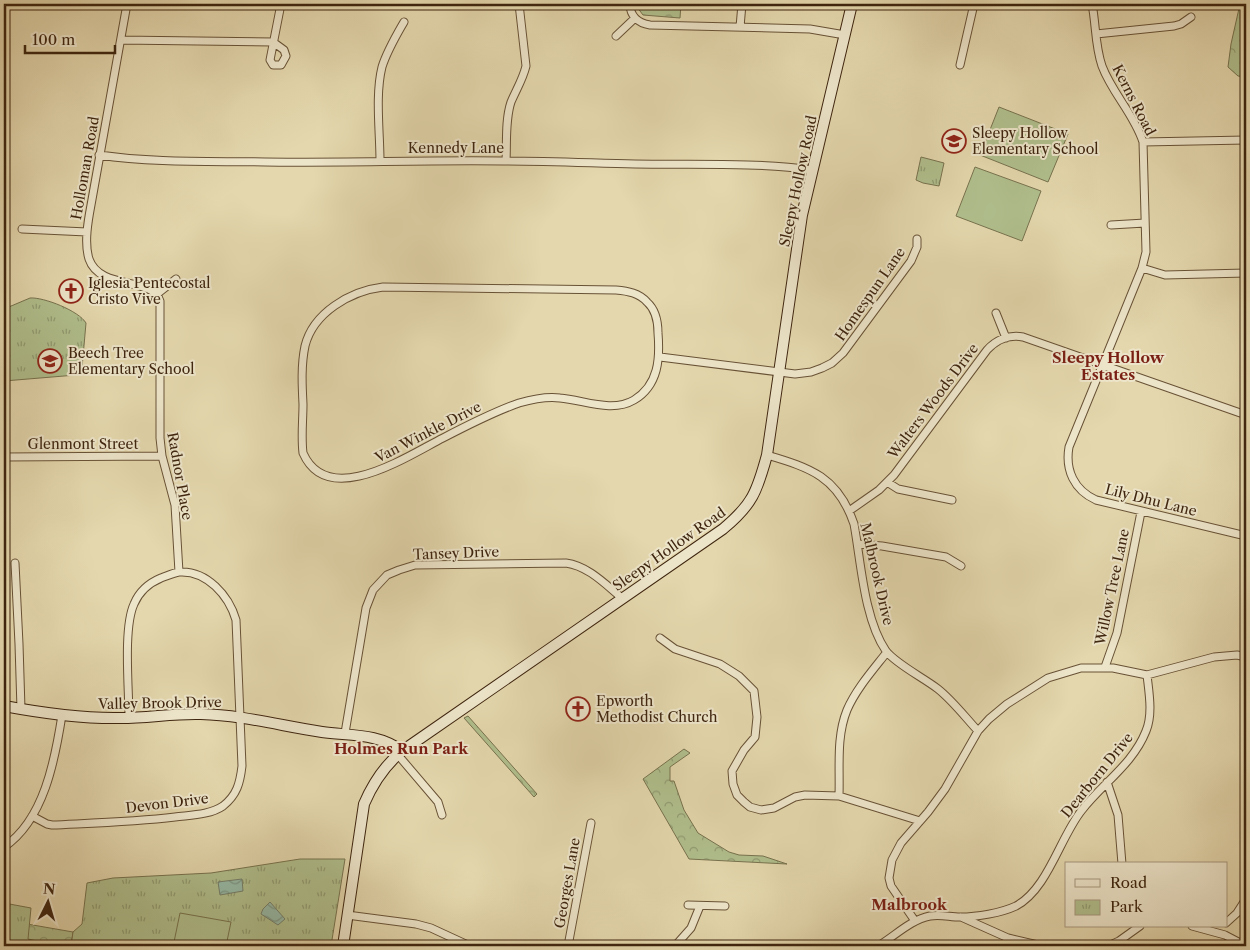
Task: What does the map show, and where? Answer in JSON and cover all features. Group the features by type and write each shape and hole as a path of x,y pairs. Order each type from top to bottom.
{"main road":[{"name":"Sleepy Hollow Road","path":"343,946 364,804 378,776 400,753 723,529 741,514 756,491 767,455 802,215 823,133 852,4"},
{"name":"Valley Brook Drive","path":"4,706 94,718 201,714 240,717 380,739 388,741 400,753"}],"street":[{"name":"Holloman Road","path":"127,4 87,232 88,255 95,270 108,278 150,289 157,294"},
{"path":"121,40 273,42 281,4"},
{"path":"506,161 509,113 524,76 526,66 519,4"},
{"path":"630,4 630,9 635,18 644,24 650,25 810,29 845,35"},
{"path":"740,28 742,4"},
{"path":"960,65 974,4"},
{"name":"Kerns Road","path":"1092,4 1103,68 1143,142 1146,252 1142,268"},
{"path":"1096,34 1174,26 1181,24 1190,17"},
{"path":"616,36 635,18"},
{"path":"380,161 379,98 381,75 386,56 404,22"},
{"path":"1143,142 1246,140"},
{"name":"Kennedy Lane","path":"99,155 148,160 340,163 380,161 506,161 738,165 790,167 812,170"},
{"path":"1112,225 1145,223"},
{"path":"22,229 87,232"},
{"name":"Homespun Lane","path":"778,372 795,374 812,372 832,363 844,353 911,261 917,247 917,240"},
{"path":"1142,268 1165,275 1246,273"},
{"name":"Lily Dhu Lane","path":"1142,268 1069,447 1068,463 1070,472 1075,483 1083,492 1105,503 1246,536"},
{"path":"157,294 176,279"},
{"name":"Van Winkle Drive","path":"383,288 625,291 646,300 655,312 660,357 654,378 645,391 628,403 608,405 558,397 534,399 482,418 404,459 366,475 341,478 322,473 310,465 303,453 302,379 304,356 309,336 327,312 348,298 364,291 383,288"},
{"name":"Radnor Place","path":"157,294 161,312 159,423 162,456 175,505 179,572"},
{"path":"996,313 1006,338 1023,337 1246,415"},
{"name":"Walters Woods Drive","path":"849,511 887,482 900,468 987,350 995,342 1006,338"},
{"path":"660,357 778,372"},
{"name":"Malbrook Drive","path":"767,455 800,465 816,473 837,492 849,511 858,544 870,612 875,629 887,652 941,691 978,732"},
{"name":"Glenmont Street","path":"4,457 162,456"},
{"path":"887,482 905,491 952,500"},
{"name":"Willow Tree Lane","path":"1105,667 1116,634 1141,512"},
{"path":"858,544 946,556 961,566"},
{"path":"14,563 20,644 21,709"},
{"name":"Tansey Drive","path":"345,733 366,608 373,590 392,572 421,564 566,563 582,567 622,598"},
{"path":"129,718 128,636 131,613 139,595 150,584 179,572"},
{"name":"Devon Drive","path":"32,816 52,825 147,820 205,813 217,809 234,794 240,782 242,766 237,631 233,609 224,594 210,582 191,573 179,572"},
{"path":"660,638 675,649 720,664 739,676 754,691 757,717 755,736 744,750 732,771 733,784 737,795 744,802 761,810 774,808 794,797 805,795 839,796 920,820"},
{"path":"839,796 840,737 845,715 857,692 887,652"},
{"path":"915,921 891,886 889,869 892,860 901,843 945,789 978,732 1006,704 1042,681 1072,670 1105,667 1147,675 1214,657 1227,655 1246,657"},
{"name":"Dearborn Drive","path":"878,946 915,921 930,916 961,917 995,912 1016,906 1022,901 1049,869 1066,834 1082,810 1132,756 1147,729 1150,703 1147,675"},
{"path":"4,848 20,833 32,816 49,777 62,715"},
{"name":"Valley Brook Drive","path":"400,753 438,802 442,815"},
{"path":"1107,782 1118,815 1122,862"},
{"name":"Georges Lane","path":"568,946 591,823"},
{"path":"1228,921 1237,913 1246,899"},
{"path":"688,906 725,906"},
{"path":"675,946 691,928 700,906"},
{"path":"347,915 416,924 431,928 470,946"},
{"path":"961,917 1008,938 1042,946"},
{"path":"1108,946 1119,941 1137,928"},
{"path":"1200,928 1225,935 1246,946"},
{"path":"1216,932 1220,928"}],"green space":[{"path":"638,4 681,4 680,18 643,15 637,7"},
{"path":"1240,4 1246,4 1246,77 1238,76 1228,67"},
{"path":"999,107 1068,134 1048,182 980,155"},
{"path":"921,157 944,163 939,186 916,180"},
{"path":"975,167 1041,191 1022,241 956,216"},
{"name":"Beech Tree Elementary School","path":"30,298 44,300 61,306 82,318 86,323 82,368 76,375 4,381 4,325 7,323 4,309"},
{"path":"468,716 537,794 534,797 464,718"},
{"path":"684,749 690,753 670,767 670,781 674,781 684,810 698,833 729,852 739,855 763,856 787,864 689,859 643,779"},
{"path":"300,859 345,859 331,946 71,946 73,932 82,924 87,883 113,878 211,873"},
{"path":"4,903 31,908 28,939 61,946 4,946"},
{"path":"180,913 231,922 226,946 196,946 174,942"},
{"path":"4,920 73,932 71,946 4,946"}],"water":[{"path":"242,879 243,891 220,895 218,882"},
{"path":"270,902 285,919 278,925 261,914"}],"place":[{"name":"Sleepy Hollow Elementary School","path":"954,141"},
{"name":"Iglesia Pentecostal Cristo Vive","path":"71,291"},
{"name":"Beech Tree Elementary School","path":"50,361"},
{"name":"Epworth Methodist Church","path":"578,709"}],"district":[{"name":"Sleepy Hollow Estates","path":"1108,366"},
{"name":"Holmes Run Park","path":"401,749"},
{"name":"Malbrook","path":"909,905"}]}
